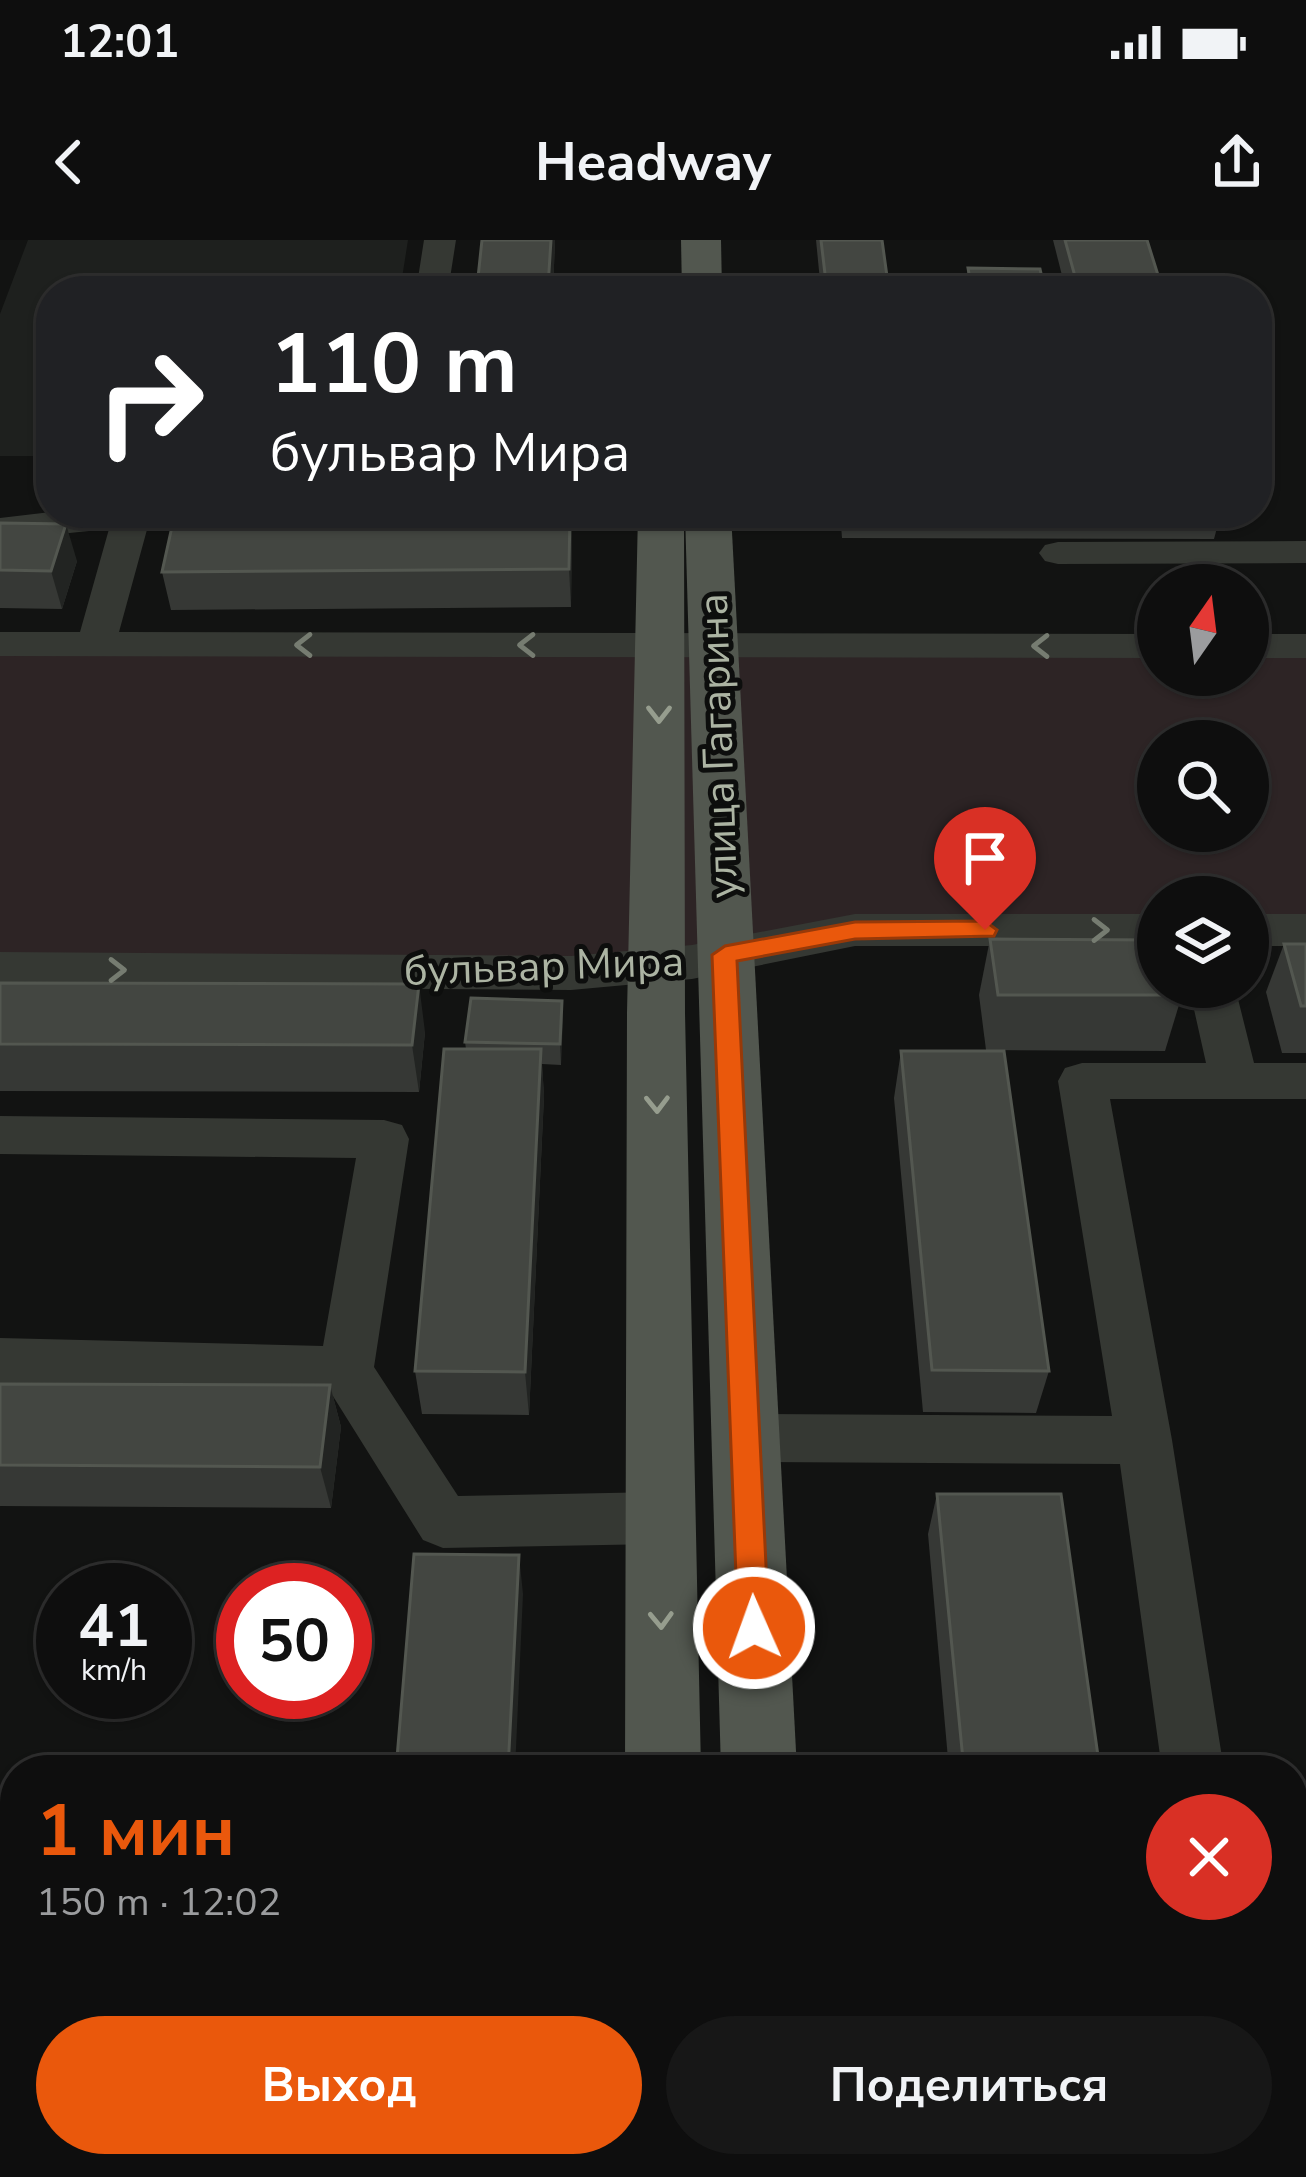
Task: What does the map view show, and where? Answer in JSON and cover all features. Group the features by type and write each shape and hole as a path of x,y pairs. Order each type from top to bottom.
{"main road":[{"path":"664,240 664,276"},
{"path":"701,240 702,276"},
{"name":"улица Гагарина","path":"664,528 686,645 725,955 758,1755"},
{"name":"улица Гагарина","path":"663,1755 657,966 686,645 706,528"}],"street":[{"path":"434,276 440,240"},
{"path":"0,530 36,526"},
{"path":"96,644 128,528"},
{"path":"1058,554 1306,552"},
{"path":"0,644 1137,646"},
{"path":"1269,646 1306,646"},
{"name":"бульвар Мира","path":"0,969 571,974 657,966 855,930 1137,930"},
{"path":"1269,930 1306,930"},
{"path":"1217,1008 1234,1080"},
{"path":"1191,1755 1144,1440 1082,1081 1306,1081"},
{"path":"0,1135 384,1139 346,1370 443,1522 658,1518"},
{"path":"0,1361 346,1370"},
{"path":"746,1438 1144,1440"}],"shaded area":[{"path":"28,240 408,240 402,276 36,276 36,456 0,456 0,314"},
{"path":"0,644 1137,646 1137,696 1269,696 1269,646 1306,646 1306,930 1269,930 1269,876 1137,876 1137,930 855,930 692,962 0,969"}],"building":[{"path":"482,240 551,240 549,276 478,276"},
{"path":"821,240 882,240 887,276 825,276"},
{"path":"1065,240 1147,240 1158,276 1075,276"},
{"path":"968,268 1040,269 1042,276 969,276"},
{"path":"0,523 65,528 51,571 0,570"},
{"path":"172,528 570,528 569,569 162,572"},
{"path":"990,939 1137,940 1137,995 998,995"},
{"path":"1284,944 1306,944 1306,1006 1301,1006"},
{"path":"0,983 419,984 412,1045 0,1044"},
{"path":"471,998 562,1001 560,1044 465,1042"},
{"path":"444,1049 541,1049 525,1372 415,1371"},
{"path":"901,1051 1004,1051 1049,1371 932,1370"},
{"path":"0,1384 330,1385 320,1467 0,1465"},
{"path":"937,1494 1061,1494 1098,1755 963,1755"},
{"path":"414,1554 519,1555 509,1755 397,1755"}],"route":[{"path":"754,1628 725,955 855,930 985,930"}]}
